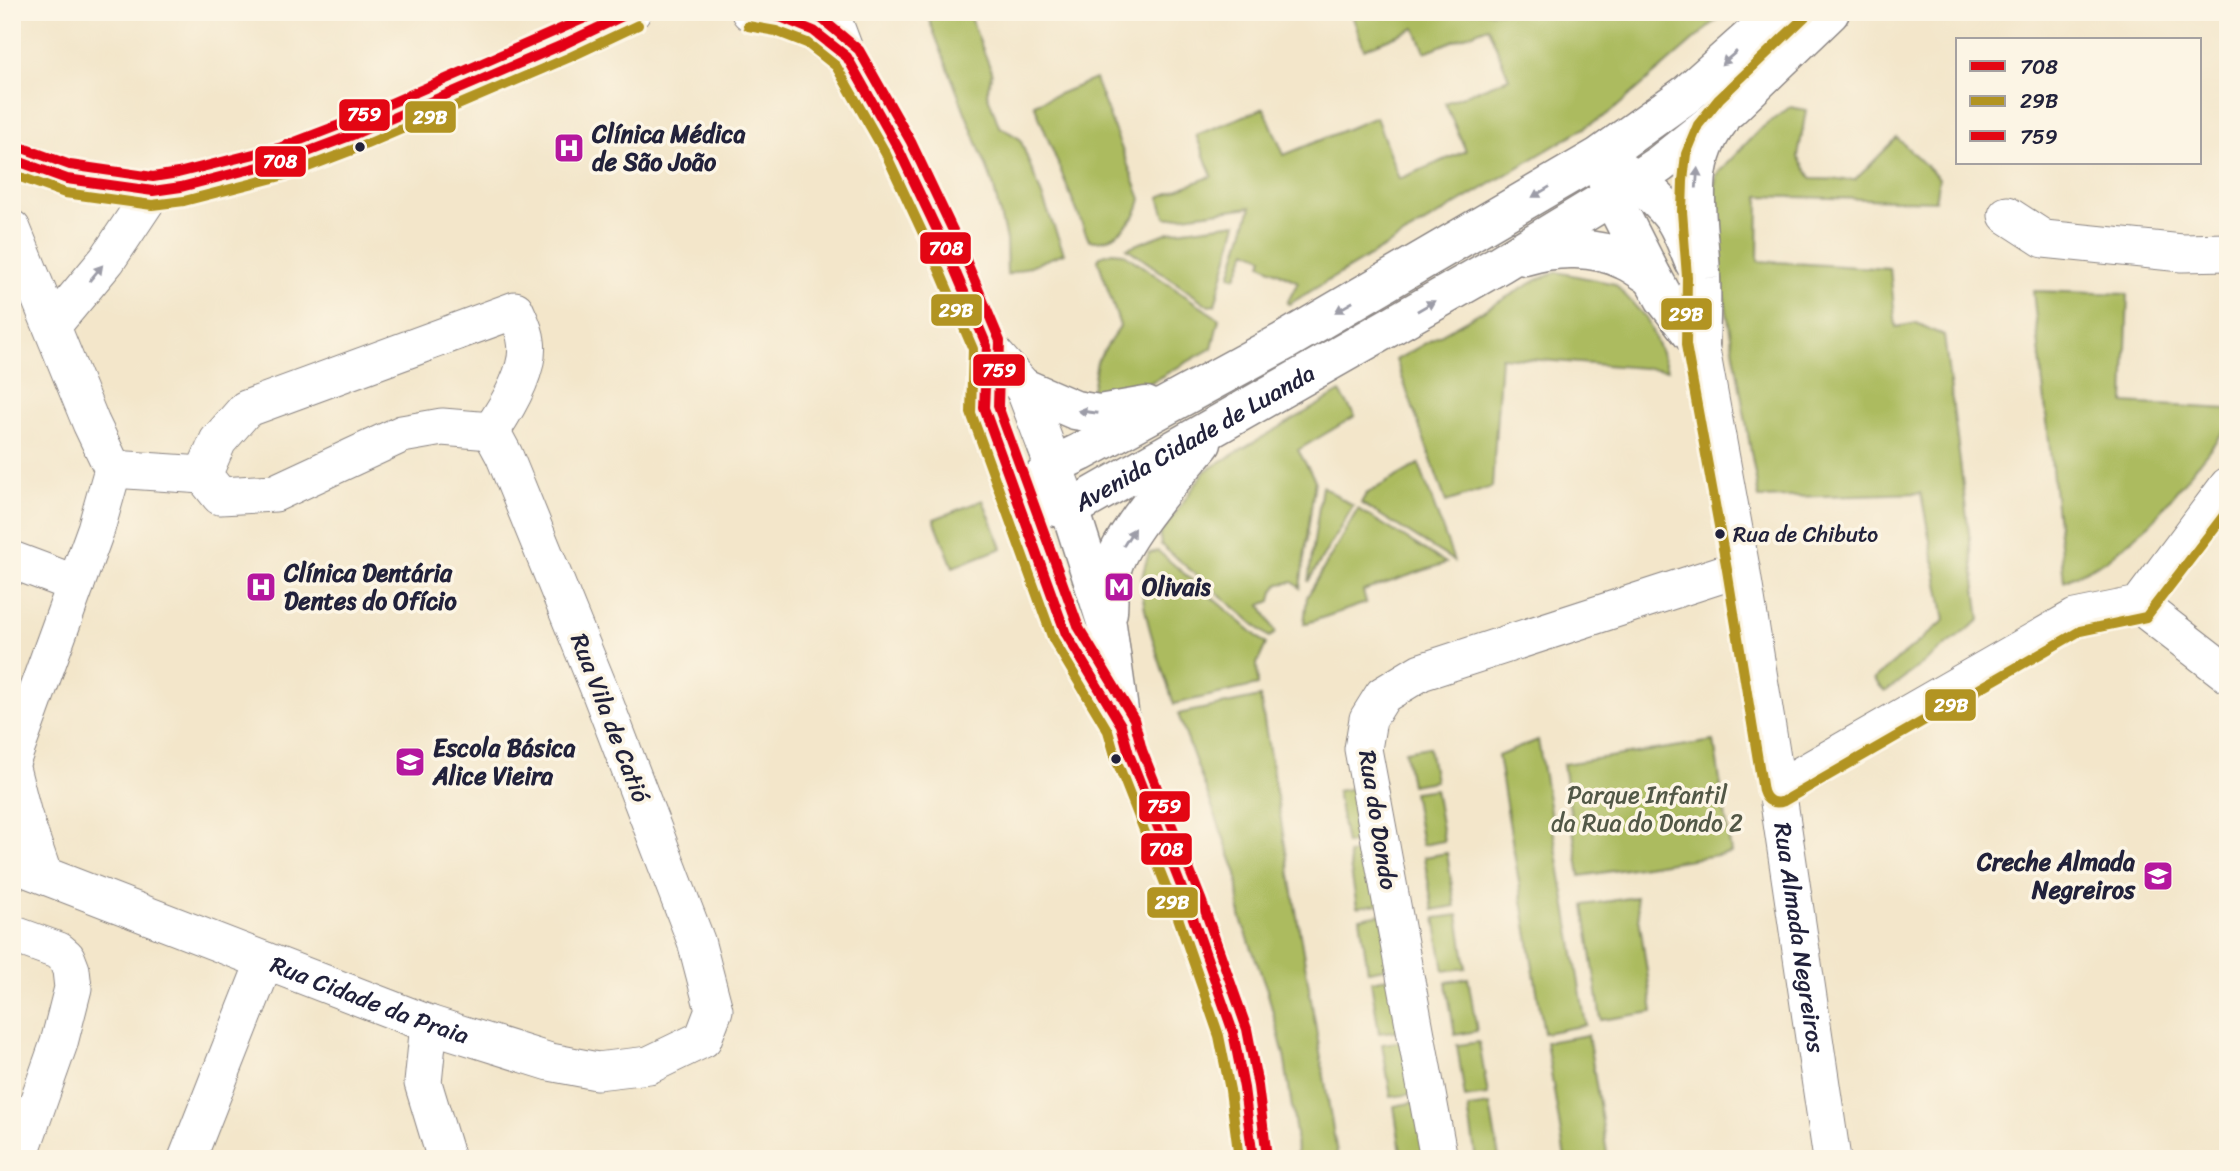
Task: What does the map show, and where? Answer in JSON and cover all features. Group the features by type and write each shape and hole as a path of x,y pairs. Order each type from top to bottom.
{"main road":[{"name":"Avenida Cidade de Luanda","path":"1020,502 1054,465 1179,399 1401,274 1599,157 1687,94 1779,12"},
{"name":"Avenida Cidade de Luanda","path":"1020,502 1070,509 1500,264 1660,164 1729,109 1830,12"},
{"path":"1700,344 1701,277 1696,210 1699,158 1709,134 1729,109"},
{"path":"1599,157 1624,188 1653,278 1664,298 1700,344"},
{"path":"1624,188 1662,205 1675,221 1701,277"},
{"path":"1500,264 1531,254 1584,250 1606,253 1626,261 1653,278"},
{"path":"1024,388 1075,410 1099,414 1179,399"},
{"path":"1107,625 1109,587 1115,559 1134,528 1218,424"},
{"path":"1020,502 1066,634 1121,725"},
{"path":"1070,509 1107,625 1121,725 1129,754 1188,904 1233,1032 1244,1088 1253,1159"}],"street":[{"path":"12,159 66,179 153,191 181,187 286,160 355,134 517,65 632,12"},
{"path":"750,12 780,17 814,31 847,57"},
{"path":"830,12 847,57 898,148 945,247 987,346 1024,388 1070,509"},
{"path":"52,326 107,260 153,191"},
{"path":"2007,215 2044,239 2182,253 2228,252"},
{"path":"12,229 91,423 113,469 96,529 12,760"},
{"path":"113,469 202,475 220,496 275,493 402,434 442,426 491,431 507,408 525,359 526,341 515,310 246,409 218,441 202,475"},
{"name":"Rua Almada Negreiros","path":"1700,344 1741,568 1777,789 1832,1159"},
{"path":"987,346 984,408 1020,502"},
{"name":"Rua Vila de Catió","path":"491,431 504,455 598,686 696,941 714,1010"},
{"path":"1777,789 2075,618 2139,605 2228,486"},
{"path":"12,560 76,584"},
{"name":"Rua do Dondo","path":"1439,1159 1363,749 1368,719 1383,695 1422,672 1741,568"},
{"path":"2139,605 2228,674"},
{"path":"12,772 23,816 27,869"},
{"name":"Rua Cidade da Praia","path":"27,869 429,1024 550,1062 597,1071 649,1065 703,1039 714,1010"},
{"path":"12,934 59,951 66,957 73,988 59,1043 18,1159"},
{"path":"187,1159 265,961"},
{"path":"429,1024 423,1083 446,1159"}],"green space":[{"path":"926,12 968,12 992,72 987,93 999,126 1020,139 1064,253 1007,275 1006,240 993,184"},
{"path":"1351,12 1726,12 1611,112 1289,304 1287,303 1298,282 1261,264 1263,257 1247,250 1236,277 1230,276 1251,207 1165,217 1159,197 1212,176 1196,135 1264,108 1284,155 1376,117 1399,179 1466,151 1445,103 1509,78 1488,27 1425,52 1415,28 1364,49"},
{"path":"1095,79 1141,199 1139,207 1122,230 1098,241 1089,240 1087,236 1034,104"},
{"path":"1790,107 1806,110 1798,157 1812,179 1855,180 1897,138 1939,178 1935,201 1759,196 1758,261 1890,269 1896,327 1917,323 1944,336 1980,620 1885,692 1874,679 1945,620 1921,493 1759,498 1711,220 1716,175 1759,130"},
{"path":"1237,223 1215,305 1209,306 1127,248 1169,232"},
{"path":"1112,252 1123,253 1219,319 1212,348 1135,391 1122,395 1091,395 1097,361 1120,326 1098,260 1100,256"},
{"path":"1557,272 1615,284 1647,319 1668,370 1501,357 1492,487 1446,502 1396,360 1539,279"},
{"path":"2033,291 2128,294 2124,403 2228,409 2228,426 2151,523 2107,560 2064,581"},
{"path":"1340,392 1355,416 1298,450 1315,480 1300,588 1293,582 1279,584 1271,601 1261,605 1276,633 1269,637 1161,545 1160,535 1205,471"},
{"path":"1419,464 1454,561 1361,503 1366,494"},
{"path":"1322,486 1353,506 1308,582"},
{"path":"983,500 1002,548 953,567 934,519"},
{"path":"1358,509 1446,563 1363,591 1366,603 1304,624 1307,597"},
{"path":"1158,551 1266,644 1257,664 1258,685 1174,704 1142,593 1142,576 1149,553"},
{"path":"1260,697 1338,1159 1297,1159 1296,1134 1284,1055 1267,990 1240,916 1237,874 1178,714"},
{"path":"1538,740 1586,1025 1544,1033 1498,756"},
{"name":"Parque Infantil da Rua do Dondo 2","path":"1714,741 1731,853 1580,876 1563,764"},
{"path":"1429,747 1435,781 1411,785 1405,751"},
{"path":"1359,787 1368,840 1346,844 1337,791"},
{"path":"1435,789 1444,841 1422,845 1413,792"},
{"path":"1371,851 1380,904 1357,907 1348,854"},
{"path":"1447,853 1455,906 1433,910 1424,857"},
{"path":"1636,897 1653,1012 1601,1020 1584,905"},
{"path":"1382,914 1391,967 1368,971 1360,918"},
{"path":"1458,915 1466,968 1444,971 1435,918"},
{"path":"1393,977 1401,1030 1379,1033 1371,981"},
{"path":"1468,978 1477,1031 1455,1035 1446,982"},
{"path":"1588,1035 1608,1159 1565,1159 1546,1042"},
{"path":"1404,1041 1413,1094 1391,1097 1382,1044"},
{"path":"1479,1042 1488,1095 1465,1098 1457,1045"},
{"path":"1415,1102 1424,1155 1402,1159 1394,1106"},
{"path":"1490,1105 1499,1158 1476,1159 1468,1108"}],"transit line":[{"name":"759","path":"17,146 70,165 153,177 178,173 282,147 350,121 599,12"},
{"name":"708","path":"12,159 67,179 153,191 181,187 286,160 355,134 562,45 631,12"},
{"name":"708","path":"751,12 780,17 814,31 847,57 898,148 945,247 987,346 984,408 1066,634 1121,725 1129,754 1188,904 1233,1032 1244,1088 1253,1159"},
{"name":"759","path":"805,12 822,19 859,50 911,142 958,241 1000,341 998,406 1079,628 1134,719 1142,750 1201,899 1247,1029 1267,1157"},
{"name":"29B","path":"1810,12 1719,99 1698,125 1686,154 1683,181 1682,211 1687,277 1686,345 1766,797 1774,802 1784,801 2080,631 2146,617 2228,510"},
{"name":"29B","path":"12,174 65,193 152,205 184,201 289,174 360,147 638,25"},
{"name":"29B","path":"748,26 776,31 807,43 836,66 886,154 932,253 973,349 971,413 1053,639 1108,731 1219,1036 1230,1090 1239,1159"}],"place":[{"name":"Clínica Médica de São João","path":"569,148"},
{"name":"Rua de Chibuto","path":"1720,534"},
{"name":"Clínica Dentária Dentes do Ofício","path":"261,587"},
{"name":"Olivais","path":"1119,587"},
{"name":"Escola Básica Alice Vieira","path":"410,762"},
{"name":"Creche Almada Negreiros","path":"2158,876"}]}
